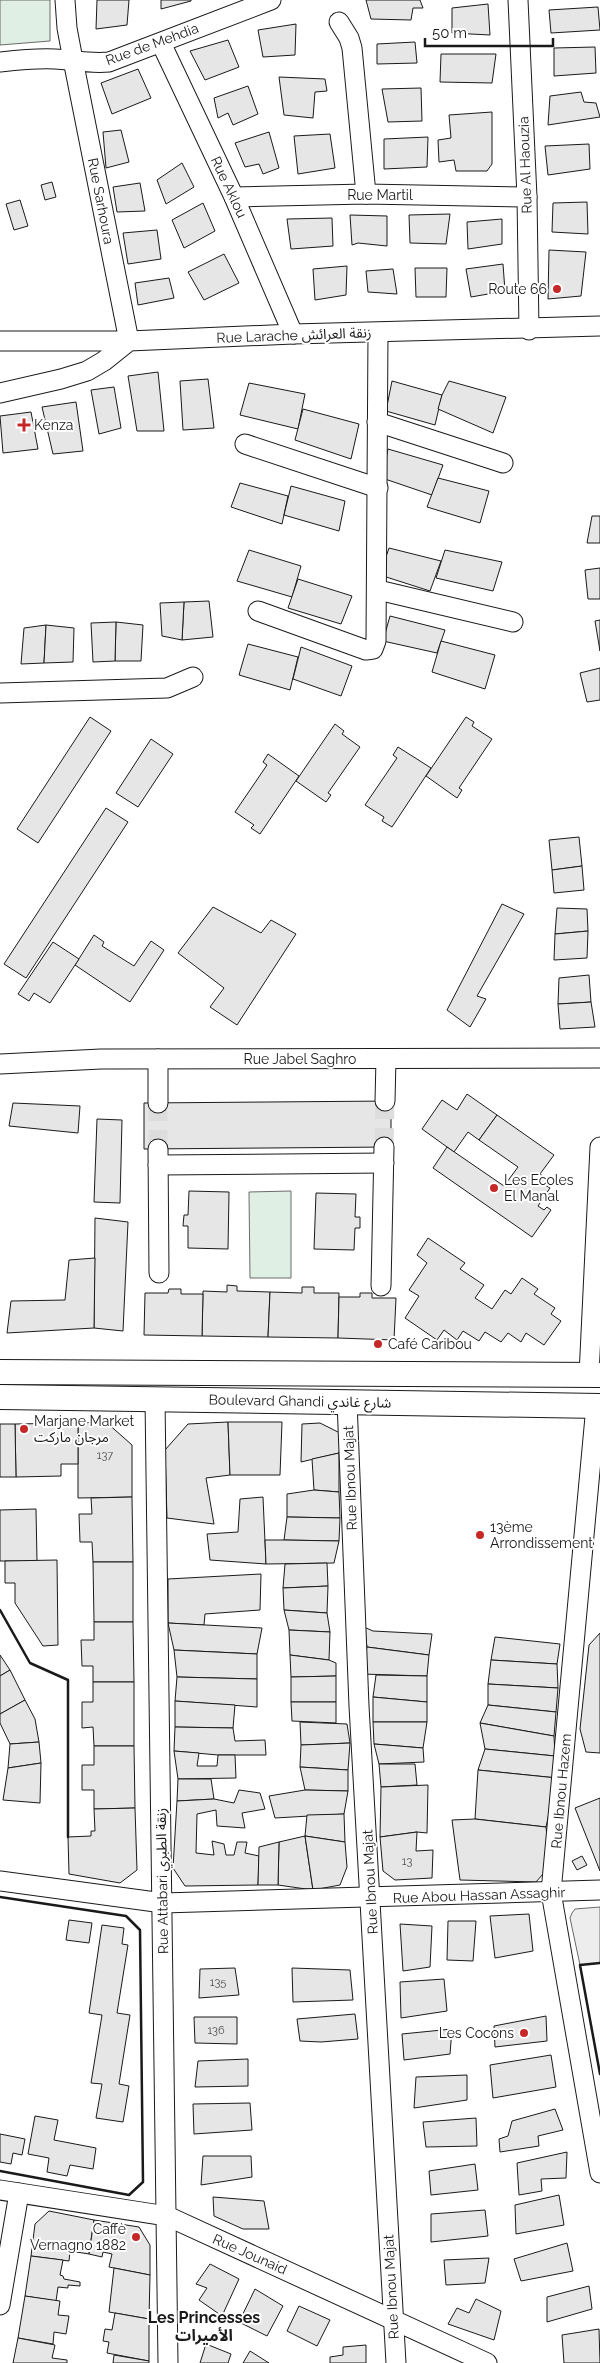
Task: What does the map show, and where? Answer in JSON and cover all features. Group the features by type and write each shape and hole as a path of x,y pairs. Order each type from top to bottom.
{"main road":[{"name":"Boulevard Ghandi شارع غاندي","path":"0,1372 594,1375"},
{"name":"Boulevard Ghandi شارع غاندي","path":"0,1398 346,1401 598,1406"}],"street":[{"name":"Rue Sarhoura","path":"65,0 67,28 73,60 129,341"},
{"name":"Rue de Mehdia","path":"0,62 39,58 73,60 91,64 109,62 161,42 238,6 271,0"},
{"name":"Rue Al Haouzia","path":"518,0 527,197 529,330"},
{"path":"339,22 349,38 352,48 366,194"},
{"name":"Rue Aklou","path":"161,42 234,197 293,334"},
{"name":"Rue Martil","path":"234,197 366,194 527,197"},
{"name":"Rue Larache زنقة العرائش","path":"0,341 129,341 293,334 529,330 600,326"},
{"path":"258,611 366,650 374,649 376,642 378,590 378,333"},
{"path":"0,393 61,379 86,371 104,361 129,341"},
{"path":"377,422 503,463"},
{"path":"245,444 378,488"},
{"path":"378,590 513,622"},
{"path":"0,693 167,688 193,677"},
{"name":"Rue Jabel Saghro","path":"0,1064 101,1059 600,1058"},
{"path":"158,1059 158,1103"},
{"path":"385,1101 386,1059"},
{"path":"594,1375 600,1147"},
{"path":"159,1273 158,1157 384,1155 381,1286"},
{"name":"Rue Attabari زنقة الطبري","path":"155,1399 168,2363"},
{"name":"Rue Ibnou Majat","path":"346,1401 359,1696 396,2363"},
{"name":"Rue Ibnou Hazem","path":"598,1406 551,1892 600,2173"},
{"name":"Rue Abou Hassan Assaghir","path":"0,1881 163,1904 600,1890"},
{"name":"Rue Jounaid","path":"0,2190 167,2216 393,2318 487,2363"},
{"path":"0,2305 19,2194"}],"green space":[{"path":"0,0 50,0 50,41 0,45"},
{"path":"291,1191 291,1278 250,1278 249,1192"}],"shaded area":[{"path":"600,1907 600,1963 580,1965 570,1918 575,1909"}],"building":[{"path":"97,0 129,0 127,25 96,29"},
{"path":"161,0 191,0 191,1 161,9"},
{"path":"366,0 420,0 423,8 413,8 411,20 371,19"},
{"path":"488,4 490,35 452,33 452,8"},
{"path":"598,7 600,30 551,33 549,10"},
{"path":"296,24 295,55 263,57 258,30"},
{"path":"228,40 239,67 205,80 190,51"},
{"path":"415,42 417,63 377,64 377,44"},
{"path":"595,47 596,73 554,76 554,48"},
{"path":"441,54 496,54 492,83 440,82"},
{"path":"138,69 151,98 112,114 101,83"},
{"path":"279,77 325,79 327,91 315,92 313,118 284,115"},
{"path":"248,86 258,114 233,125 228,113 218,118 214,98"},
{"path":"421,88 422,121 388,122 382,89"},
{"path":"581,92 584,102 596,103 600,117 548,125 550,96"},
{"path":"492,112 492,164 487,171 456,171 454,160 439,162 438,140 451,138 449,115"},
{"path":"121,130 129,162 106,168 103,132"},
{"path":"269,132 279,168 263,174 259,164 245,167 235,143"},
{"path":"330,134 335,168 298,174 294,136"},
{"path":"428,137 427,167 384,169 384,139"},
{"path":"589,144 590,169 548,175 545,146"},
{"path":"182,163 194,187 166,204 157,180"},
{"path":"52,182 56,197 45,200 41,185"},
{"path":"140,183 145,211 117,212 113,187"},
{"path":"20,200 28,226 14,230 6,204"},
{"path":"587,202 588,234 552,232 553,203"},
{"path":"203,203 215,231 184,248 172,220"},
{"path":"450,214 446,244 410,243 409,215"},
{"path":"350,215 387,216 387,246 358,243 352,245"},
{"path":"332,218 333,246 291,249 287,219"},
{"path":"502,219 502,244 468,249 467,222"},
{"path":"157,230 161,259 128,264 123,233"},
{"path":"549,250 586,252 581,296 548,299"},
{"path":"224,254 239,283 204,300 188,272"},
{"path":"503,264 505,291 471,297 466,269"},
{"path":"347,266 346,295 315,300 313,269"},
{"path":"415,268 447,268 446,297 416,297"},
{"path":"393,269 397,294 368,292 366,271"},
{"path":"169,278 174,298 138,305 135,283"},
{"path":"158,372 164,431 137,431 128,376"},
{"path":"208,379 214,428 183,430 180,381"},
{"path":"392,381 442,395 435,425 386,411"},
{"path":"449,381 506,397 493,433 438,409"},
{"path":"249,383 305,394 298,429 240,415"},
{"path":"114,387 121,428 99,434 91,390"},
{"path":"76,402 83,451 53,454 42,407"},
{"path":"303,409 359,424 351,459 295,440"},
{"path":"31,412 38,449 3,453 0,416"},
{"path":"388,449 443,465 432,495 382,478"},
{"path":"438,478 489,491 480,523 427,507"},
{"path":"240,483 288,496 282,524 231,507"},
{"path":"291,486 345,501 339,531 284,515"},
{"path":"592,516 600,516 600,543 587,543"},
{"path":"389,548 441,561 430,591 380,575"},
{"path":"249,550 301,566 292,597 237,581"},
{"path":"445,550 502,562 493,591 436,578"},
{"path":"600,568 600,599 588,599 585,570"},
{"path":"298,579 352,596 341,624 288,608"},
{"path":"209,601 213,637 182,640 184,602"},
{"path":"184,602 182,640 162,636 160,603"},
{"path":"390,616 445,630 437,653 383,641"},
{"path":"600,620 600,651 595,621"},
{"path":"116,622 143,625 141,661 115,661"},
{"path":"116,622 115,661 93,662 91,623"},
{"path":"46,625 44,663 21,664 24,628"},
{"path":"46,625 74,628 73,662 44,663"},
{"path":"441,641 495,655 485,689 432,672"},
{"path":"248,644 298,657 290,690 239,675"},
{"path":"301,647 352,666 341,696 293,679"},
{"path":"600,668 600,700 587,702 580,673"},
{"path":"90,717 111,731 38,843 17,829"},
{"path":"466,717 474,722 472,726 492,739 459,788 462,790 457,798 426,776"},
{"path":"335,724 344,731 342,734 360,747 328,793 331,795 326,802 296,781"},
{"path":"151,739 173,754 138,807 116,793"},
{"path":"398,747 431,768 392,827 382,821 384,817 365,805 397,758 393,755"},
{"path":"268,754 299,776 260,834 251,828 254,825 235,812 267,765 263,762"},
{"path":"106,808 128,822 26,978 4,964"},
{"path":"579,837 582,866 552,870 549,840"},
{"path":"582,866 584,890 554,893 552,870"},
{"path":"502,904 524,914 477,996 486,999 470,1027 447,1010"},
{"path":"213,907 261,933 271,920 296,934 237,1025 210,1007 224,988 178,953"},
{"path":"557,908 587,909 588,931 555,934"},
{"path":"588,931 587,958 554,960 555,934"},
{"path":"94,935 104,942 102,946 134,966 151,941 164,950 130,1002 75,965"},
{"path":"53,942 79,959 50,1003 34,993 29,1001 18,994"},
{"path":"589,975 591,1002 558,1004 559,978"},
{"path":"591,1002 595,1027 560,1029 558,1004"},
{"path":"467,1094 497,1115 479,1140 468,1132 454,1152 422,1129 442,1100 457,1110"},
{"path":"391,1101 391,1147 144,1149 144,1103"},
{"path":"13,1103 80,1106 78,1133 9,1126"},
{"path":"497,1115 554,1155 540,1174 548,1180 545,1185 550,1188 538,1206 544,1210 547,1207 551,1210 532,1237 433,1168 447,1147 504,1186 518,1167 479,1140"},
{"path":"97,1119 122,1120 120,1203 94,1202"},
{"path":"189,1191 229,1192 228,1249 188,1248 188,1226 183,1226 184,1215 188,1215"},
{"path":"316,1193 356,1194 355,1217 360,1217 360,1228 355,1228 354,1250 314,1249"},
{"path":"95,1218 128,1222 123,1331 94,1328"},
{"path":"428,1238 465,1263 460,1269 484,1285 475,1298 492,1309 505,1290 511,1294 522,1278 538,1289 534,1294 555,1308 551,1314 561,1321 544,1345 526,1333 521,1342 508,1333 501,1342 485,1332 479,1341 463,1331 457,1340 444,1330 437,1340 405,1318 419,1296 409,1290 427,1263 417,1255"},
{"path":"95,1258 94,1328 7,1333 11,1301 65,1300 69,1260"},
{"path":"227,1285 237,1286 237,1291 270,1292 268,1337 202,1336 203,1291 227,1292"},
{"path":"302,1287 314,1287 314,1293 339,1293 338,1338 268,1337 270,1292 302,1293"},
{"path":"169,1289 181,1289 181,1294 203,1294 202,1336 144,1335 145,1293 168,1293"},
{"path":"360,1293 372,1293 372,1298 396,1298 394,1340 338,1338 339,1297 360,1297"},
{"path":"106,1422 132,1445 132,1497 78,1498 78,1423"},
{"path":"228,1422 230,1475 206,1478 214,1524 167,1518 165,1450 188,1424"},
{"path":"228,1422 282,1422 280,1475 230,1475"},
{"path":"78,1423 78,1464 61,1464 61,1476 16,1477 15,1424"},
{"path":"320,1423 342,1434 339,1453 301,1462 302,1424"},
{"path":"0,1424 15,1424 16,1477 0,1477"},
{"path":"339,1453 339,1492 314,1490 312,1459"},
{"path":"314,1490 339,1492 340,1518 287,1517 287,1494"},
{"path":"132,1497 133,1562 93,1562 92,1542 80,1542 79,1514 92,1514 91,1498"},
{"path":"263,1497 266,1564 210,1560 207,1534 238,1532 240,1499"},
{"path":"36,1509 37,1561 0,1561 0,1510"},
{"path":"287,1517 340,1518 339,1541 284,1540"},
{"path":"265,1540 339,1541 334,1563 266,1564"},
{"path":"57,1560 58,1645 43,1646 15,1603 15,1583 5,1583 5,1561"},
{"path":"93,1562 133,1562 133,1622 94,1622"},
{"path":"327,1563 328,1586 283,1588 285,1564"},
{"path":"261,1574 260,1610 205,1614 204,1625 168,1623 168,1579"},
{"path":"328,1586 327,1613 284,1610 283,1588"},
{"path":"284,1610 327,1613 330,1632 289,1630"},
{"path":"94,1622 133,1622 134,1682 93,1682 93,1666 82,1666 81,1640 94,1640"},
{"path":"168,1623 262,1628 257,1654 174,1650"},
{"path":"364,1627 373,1631 432,1634 429,1655 367,1647"},
{"path":"289,1630 330,1632 329,1660 290,1655"},
{"path":"600,1633 600,1753 586,1752 580,1729 589,1645"},
{"path":"495,1637 560,1644 557,1664 491,1660"},
{"path":"367,1647 429,1655 427,1676 361,1674"},
{"path":"174,1650 257,1654 257,1679 177,1677"},
{"path":"0,1655 10,1670 0,1676"},
{"path":"290,1655 329,1660 336,1663 336,1676 291,1677"},
{"path":"491,1660 557,1664 558,1688 488,1684"},
{"path":"10,1670 25,1700 0,1714 0,1676"},
{"path":"376,1675 427,1676 427,1702 373,1697"},
{"path":"336,1676 336,1702 291,1702 291,1677"},
{"path":"177,1677 257,1679 257,1707 175,1701"},
{"path":"93,1682 134,1682 134,1746 94,1746 93,1727 82,1728 82,1702 93,1702"},
{"path":"488,1684 558,1688 556,1712 488,1705"},
{"path":"373,1697 427,1702 427,1722 373,1722"},
{"path":"25,1700 35,1719 39,1742 10,1744 0,1723 0,1714"},
{"path":"175,1701 235,1705 233,1728 175,1727"},
{"path":"291,1702 336,1702 336,1723 292,1721"},
{"path":"488,1705 556,1712 554,1736 480,1723"},
{"path":"300,1722 347,1724 350,1743 301,1745"},
{"path":"373,1722 427,1722 423,1748 374,1744"},
{"path":"480,1723 554,1736 555,1756 485,1749"},
{"path":"175,1727 233,1728 235,1741 265,1740 266,1755 218,1755 174,1751"},
{"path":"39,1742 41,1763 8,1768 10,1744"},
{"path":"350,1743 348,1770 300,1767 301,1745"},
{"path":"374,1744 423,1748 424,1762 379,1764"},
{"path":"94,1746 134,1746 135,1808 94,1809 94,1790 82,1790 82,1765 94,1765"},
{"path":"485,1749 555,1756 557,1778 478,1770"},
{"path":"174,1751 199,1753 197,1766 217,1766 218,1755 235,1755 236,1778 178,1779"},
{"path":"41,1763 40,1803 3,1800 8,1768"},
{"path":"379,1764 415,1764 417,1785 381,1787"},
{"path":"300,1767 348,1770 348,1791 305,1790"},
{"path":"478,1770 557,1778 546,1827 475,1819"},
{"path":"178,1779 211,1779 214,1799 177,1801"},
{"path":"428,1785 427,1833 417,1832 380,1837 381,1787"},
{"path":"239,1790 260,1793 265,1809 242,1813 245,1828 217,1826 216,1810 197,1814 196,1853 214,1855 212,1841 224,1844 226,1855 234,1855 237,1842 247,1842 245,1853 259,1856 258,1885 185,1886 173,1868 177,1801 214,1799 234,1803"},
{"path":"305,1790 348,1791 344,1814 275,1818 269,1796"},
{"path":"600,1798 600,1871 575,1808"},
{"path":"135,1808 137,1870 120,1883 69,1874 68,1837 91,1836 91,1831 95,1831 94,1809"},
{"path":"344,1814 345,1842 305,1836 307,1815"},
{"path":"475,1819 546,1827 550,1866 536,1882 460,1880 452,1820"},
{"path":"417,1832 416,1851 433,1850 432,1878 395,1880 383,1871 380,1837"},
{"path":"305,1836 313,1890 278,1885 279,1842"},
{"path":"305,1836 345,1842 347,1867 340,1885 313,1890"},
{"path":"279,1842 278,1885 258,1885 259,1847"},
{"path":"582,1856 587,1865 577,1870 572,1861"},
{"path":"529,1914 533,1951 495,1958 490,1916"},
{"path":"69,1920 92,1923 89,1943 66,1940"},
{"path":"448,1921 476,1921 473,1961 447,1960"},
{"path":"400,1924 432,1926 430,1967 403,1971"},
{"path":"102,1925 124,1928 122,1944 128,1945 117,2013 130,2015 119,2084 129,2086 123,2122 96,2118 102,2084 91,2083 102,2015 89,2013"},
{"path":"235,1968 239,1995 199,1998 200,1969"},
{"path":"292,1968 350,1970 353,2000 293,2002"},
{"path":"444,1979 447,2011 401,2018 400,1982"},
{"path":"355,2014 358,2039 321,2042 300,2041 297,2019"},
{"path":"546,2016 547,2041 495,2047 494,2026"},
{"path":"194,2017 237,2017 237,2044 195,2043"},
{"path":"452,2029 450,2054 404,2060 402,2034"},
{"path":"551,2055 556,2087 493,2098 490,2065"},
{"path":"248,2059 248,2086 195,2087 198,2061"},
{"path":"467,2075 467,2100 414,2108 416,2077"},
{"path":"250,2103 252,2130 194,2134 193,2104"},
{"path":"555,2109 563,2130 538,2136 539,2146 500,2152 499,2139 508,2136 512,2121"},
{"path":"35,2116 58,2120 54,2140 96,2148 93,2169 70,2165 67,2176 47,2172 49,2158 28,2154"},
{"path":"476,2118 477,2146 426,2147 423,2122"},
{"path":"0,2134 25,2139 22,2155 13,2153 11,2164 0,2162"},
{"path":"567,2152 566,2178 541,2179 542,2191 519,2195 517,2163"},
{"path":"203,2156 251,2156 252,2177 201,2185"},
{"path":"475,2164 478,2190 431,2195 429,2171"},
{"path":"559,2195 564,2225 516,2234 515,2205"},
{"path":"213,2197 264,2201 269,2229 243,2229 214,2216"},
{"path":"485,2210 488,2236 431,2242 431,2214"},
{"path":"49,2211 94,2220 89,2254 70,2251 69,2261 31,2256 35,2224"},
{"path":"94,2220 139,2227 150,2245 150,2275 109,2267 112,2254 103,2252 102,2257 89,2254"},
{"path":"567,2243 573,2271 521,2281 514,2259"},
{"path":"31,2256 63,2260 60,2275 64,2279 80,2282 80,2286 68,2285 68,2288 58,2287 56,2301 25,2296"},
{"path":"489,2258 485,2283 446,2285 444,2260"},
{"path":"210,2264 239,2279 222,2316 199,2300 207,2288 196,2284"},
{"path":"114,2268 150,2275 149,2319 109,2312"},
{"path":"589,2286 592,2309 547,2322 547,2297"},
{"path":"255,2289 283,2306 267,2336 239,2322"},
{"path":"25,2296 60,2301 58,2315 69,2316 66,2334 54,2332 53,2344 18,2338"},
{"path":"476,2299 501,2311 494,2340 448,2324 457,2308 469,2313"},
{"path":"299,2306 330,2320 317,2346 287,2331"},
{"path":"115,2313 149,2319 149,2361 107,2353 109,2342 103,2341 105,2329 112,2330"},
{"path":"599,2329 600,2363 564,2363 562,2335"},
{"path":"18,2338 55,2345 52,2358 67,2360 67,2363 13,2363"},
{"path":"206,2344 231,2354 228,2363 200,2363"},
{"path":"366,2345 366,2363 330,2363 330,2357 343,2355 343,2347"},
{"path":"250,2351 269,2363 243,2363"},
{"path":"114,2355 149,2361 149,2363 113,2363"}],"tunnel":[{"path":"384,1147 385,1101"},
{"path":"158,1103 158,1149"}],"wall":[{"path":"0,1610 30,1663 68,1680 68,1837"},
{"path":"0,1897 126,1916 140,1930 143,2182 129,2195 0,2171"},
{"path":"600,1963 580,1965 600,2074"}],"place":[{"name":"Route 66","path":"557,289"},
{"name":"Kenza","path":"24,425"},
{"name":"Les Ecoles El Manal","path":"494,1188"},
{"name":"Café Caribou","path":"378,1344"},
{"name":"Marjane Market مرجان ماركت","path":"24,1429"},
{"name":"13ème Arrondissement","path":"480,1535"},
{"name":"Les Cocons","path":"524,2033"},
{"name":"Caffè Vernagno 1882","path":"136,2237"}],"district":[{"name":"Les Princesses الأميرات","path":"204,2326"}]}
